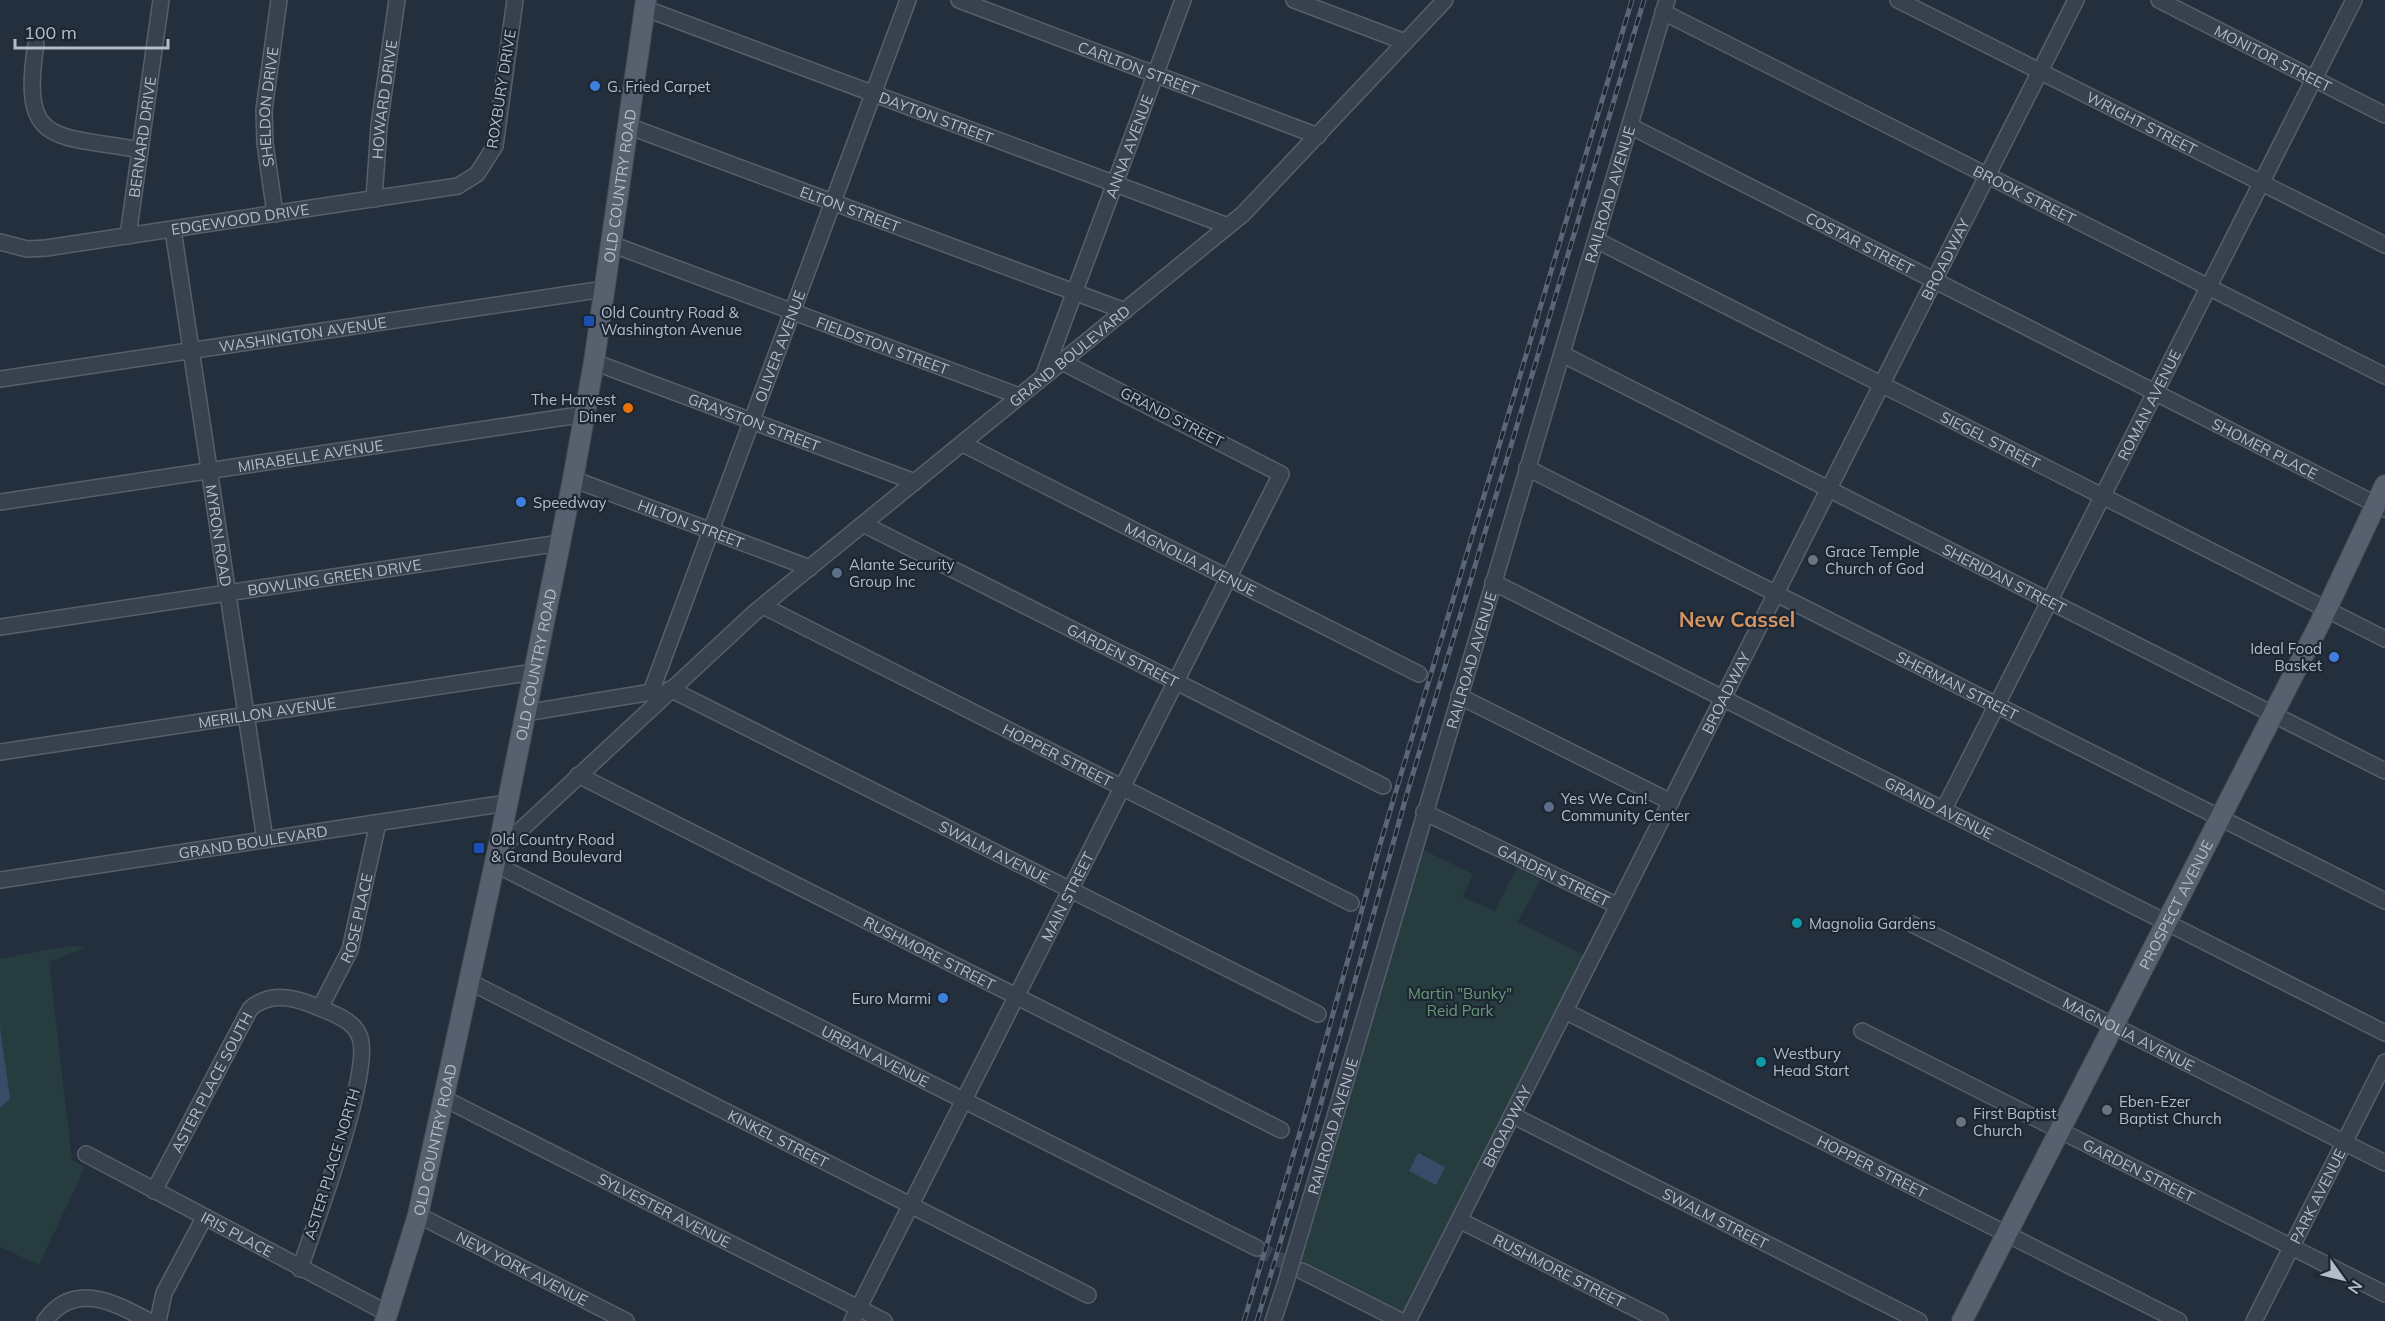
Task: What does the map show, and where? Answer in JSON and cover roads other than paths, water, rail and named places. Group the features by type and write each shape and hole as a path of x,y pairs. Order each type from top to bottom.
{"main road":[{"name":"OLD COUNTRY ROAD","path":"386,1317 418,1215 496,858 573,479 594,362 645,4"},
{"name":"PROSPECT AVENUE","path":"1962,1321 2381,506 2385,485"}],"street":[{"name":"BERNARD DRIVE","path":"128,236 161,0"},
{"name":"SHELDON DRIVE","path":"275,214 265,143 264,110 279,0"},
{"name":"HOWARD DRIVE","path":"374,199 380,126 397,0"},
{"name":"ROXBURY DRIVE","path":"477,174 495,146 515,0"},
{"name":"OLIVER AVENUE","path":"651,692 908,0"},
{"name":"CARLTON STREET","path":"959,0 1318,135"},
{"name":"ANNA AVENUE","path":"1042,379 1183,0"},
{"path":"1294,0 1405,42"},
{"name":"GRAND BOULEVARD","path":"496,858 578,775 764,606 1125,311 1265,193 1445,0"},
{"name":"WRIGHT STREET","path":"1898,0 2385,245"},
{"name":"BROADWAY","path":"1408,1321 2076,0"},
{"name":"MONITOR STREET","path":"2159,0 2385,115"},
{"name":"ROMAN AVENUE","path":"1944,809 2354,0"},
{"name":"DAYTON STREET","path":"645,4 1228,226"},
{"name":"RAILROAD AVENUE","path":"1273,1321 1665,6"},
{"name":"BROOK STREET","path":"1665,6 1987,174 2385,376"},
{"path":"36,44 30,81 32,100 39,122 49,131 66,137 140,150"},
{"name":"ELTON STREET","path":"628,126 1073,292"},
{"name":"COSTAR STREET","path":"1630,126 2156,392"},
{"name":"EDGEWOOD DRIVE","path":"0,242 27,249 46,248 173,230 458,186 477,174"},
{"name":"MYRON ROAD","path":"173,230 265,840"},
{"name":"SIEGEL STREET","path":"1596,240 2385,639"},
{"name":"FIELDSTON STREET","path":"611,244 1019,396"},
{"name":"WASHINGTON AVENUE","path":"0,379 604,289"},
{"path":"1073,292 1125,311"},
{"name":"SHERIDAN STREET","path":"1562,354 2385,771"},
{"name":"GRAYSTON STREET","path":"594,362 915,482"},
{"name":"GRAND STREET","path":"1062,362 1281,474"},
{"name":"SHOMER PLACE","path":"2156,392 2318,477 2333,481 2381,506"},
{"name":"MIRABELLE AVENUE","path":"0,502 585,414"},
{"name":"MAGNOLIA AVENUE","path":"963,444 1419,674"},
{"name":"SHERMAN STREET","path":"1527,468 2385,901"},
{"name":"MAIN STREET","path":"855,1315 1281,474"},
{"name":"HILTON STREET","path":"573,479 810,568"},
{"name":"GARDEN STREET","path":"863,524 1383,786"},
{"name":"BOWLING GREEN DRIVE","path":"0,627 560,543"},
{"name":"GRAND AVENUE","path":"1493,582 2385,1033"},
{"name":"HOPPER STREET","path":"764,606 1351,903"},
{"name":"MERILLON AVENUE","path":"0,752 534,672"},
{"path":"525,713 670,689"},
{"name":"SWALM AVENUE","path":"670,689 1318,1014"},
{"path":"1459,696 1671,802"},
{"name":"RUSHMORE STREET","path":"578,775 1281,1130"},
{"name":"GRAND BOULEVARD","path":"0,880 507,803"},
{"name":"GARDEN STREET","path":"1424,812 1618,906"},
{"name":"ROSE PLACE","path":"320,1008 350,950 378,824"},
{"name":"URBAN AVENUE","path":"496,858 964,1100 1257,1248"},
{"name":"MAGNOLIA AVENUE","path":"1912,924 2385,1163"},
{"name":"KINKEL STREET","path":"468,981 1088,1295"},
{"name":"ASTER PLACE SOUTH","path":"154,1191 250,1009 270,997 293,998 320,1008"},
{"name":"ASTER PLACE NORTH","path":"300,1269 347,1123 363,1049 360,1036 354,1026 320,1008"},
{"name":"HOPPER STREET","path":"1565,1011 2179,1321"},
{"name":"GARDEN STREET","path":"1862,1030 2385,1294"},
{"name":"PARK AVENUE","path":"2254,1321 2383,1067"},
{"name":"SYLVESTER AVENUE","path":"443,1098 855,1315 884,1321"},
{"name":"SWALM STREET","path":"1512,1115 1919,1321"},
{"name":"IRIS PLACE","path":"86,1154 386,1317"},
{"name":"NEW YORK AVENUE","path":"418,1215 626,1321"},
{"path":"158,1321 164,1293 204,1218"},
{"name":"RUSHMORE STREET","path":"1460,1220 1660,1321"},
{"path":"1302,1271 1401,1321"},
{"path":"45,1321 66,1303 95,1298 112,1301 149,1321"}],"water":[{"path":"0,1027 10,1099 0,1108"},
{"path":"1418,1153 1445,1167 1436,1185 1409,1171"}],"tunnel":[{"path":"1257,1248 1302,1271"}],"railway":[{"path":"1244,1321 1301,1129 1379,848 1632,0"},
{"path":"1257,1321 1313,1132 1406,797 1644,0"}],"place":[{"name":"G. Fried Carpet","path":"595,86"},
{"name":"Old Country Road & Washington Avenue","path":"589,321"},
{"name":"The Harvest Diner","path":"628,408"},
{"name":"Speedway","path":"521,502"},
{"name":"Grace Temple Church of God","path":"1813,560"},
{"name":"Alante Security Group Inc","path":"837,573"},
{"name":"Ideal Food Basket","path":"2334,657"},
{"name":"Yes We Can! Community Center","path":"1549,807"},
{"name":"Old Country Road & Grand Boulevard","path":"479,848"},
{"name":"Magnolia Gardens","path":"1797,923"},
{"name":"Euro Marmi","path":"943,998"},
{"name":"Westbury Head Start","path":"1761,1062"},
{"name":"Eben-Ezer Baptist Church","path":"2107,1110"},
{"name":"First Baptist Church","path":"1961,1122"}],"district":[{"name":"New Cassel","path":"1737,619"}],"park label":[{"name":"Martin \"Bunky\" Reid Park","path":"1460,1002"}]}
